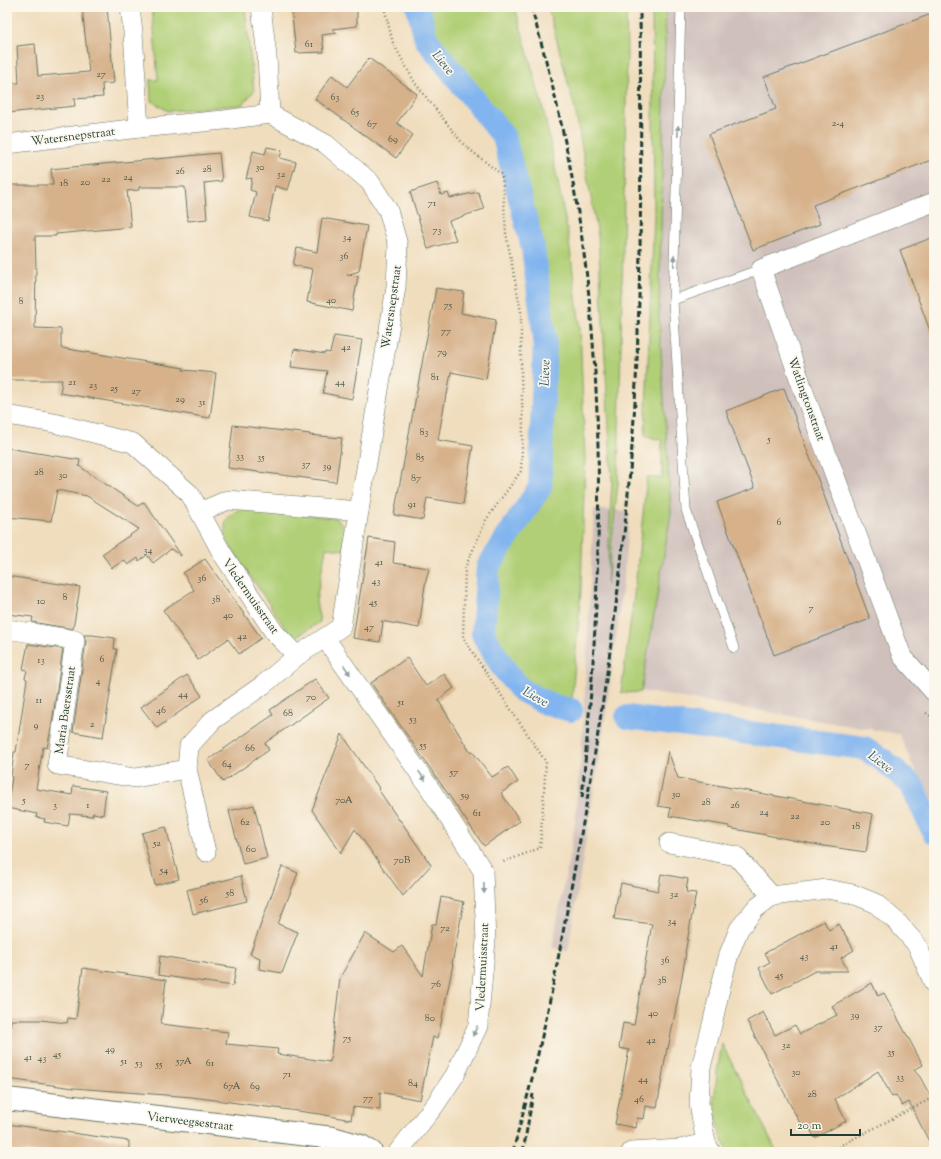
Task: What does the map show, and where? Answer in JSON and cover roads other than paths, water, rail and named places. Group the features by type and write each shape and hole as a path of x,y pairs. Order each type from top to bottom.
{"street":[{"path":"130,7 139,128"},
{"path":"261,7 267,56 270,114"},
{"name":"Watersnepstraat","path":"7,144 270,114 326,144 370,182 388,210 398,245 396,287 341,627 297,656"},
{"path":"762,269 934,202"},
{"name":"Watlingtonstraat","path":"762,269 806,398 902,656 934,692"},
{"name":"Vledermuisstraat","path":"7,415 54,423 133,443 190,494 222,553 274,632 297,656"},
{"path":"200,512 228,500 359,511"},
{"name":"Maria Baersstraat","path":"7,629 75,640 57,765 135,778 187,769"},
{"name":"Vledermuisstraat","path":"325,638 429,787 483,871 486,941 478,1026 455,1074 435,1105 398,1152"},
{"path":"206,852 187,769 189,746 213,720 263,685 297,656"},
{"path":"669,843 736,856 772,896"},
{"path":"631,1152 709,1147 699,1104 702,1067 721,985 739,929 756,910 772,896 827,889 853,894 875,903 897,922 917,945 934,984"},
{"name":"Vierweegsestraat","path":"7,1099 333,1138 361,1146 371,1152"}],"lane":[{"path":"682,7 673,300 686,510 734,648"},
{"path":"673,300 762,269"}],"waterway":[{"name":"Lieve","path":"418,7 426,39 504,137 533,248 545,339 540,487 488,567 483,634 502,666 521,690 548,704 571,710"},
{"name":"Lieve","path":"627,717 864,748 883,760 911,784 934,832"}],"railway":[{"path":"531,7 552,83 576,200 587,279 595,365 598,458 598,551 591,691 582,799"},
{"path":"513,1152 534,1072 556,968 580,840 614,622 626,512 635,402 639,303 641,106 640,7"},
{"path":"523,1152 533,1094"}]}
